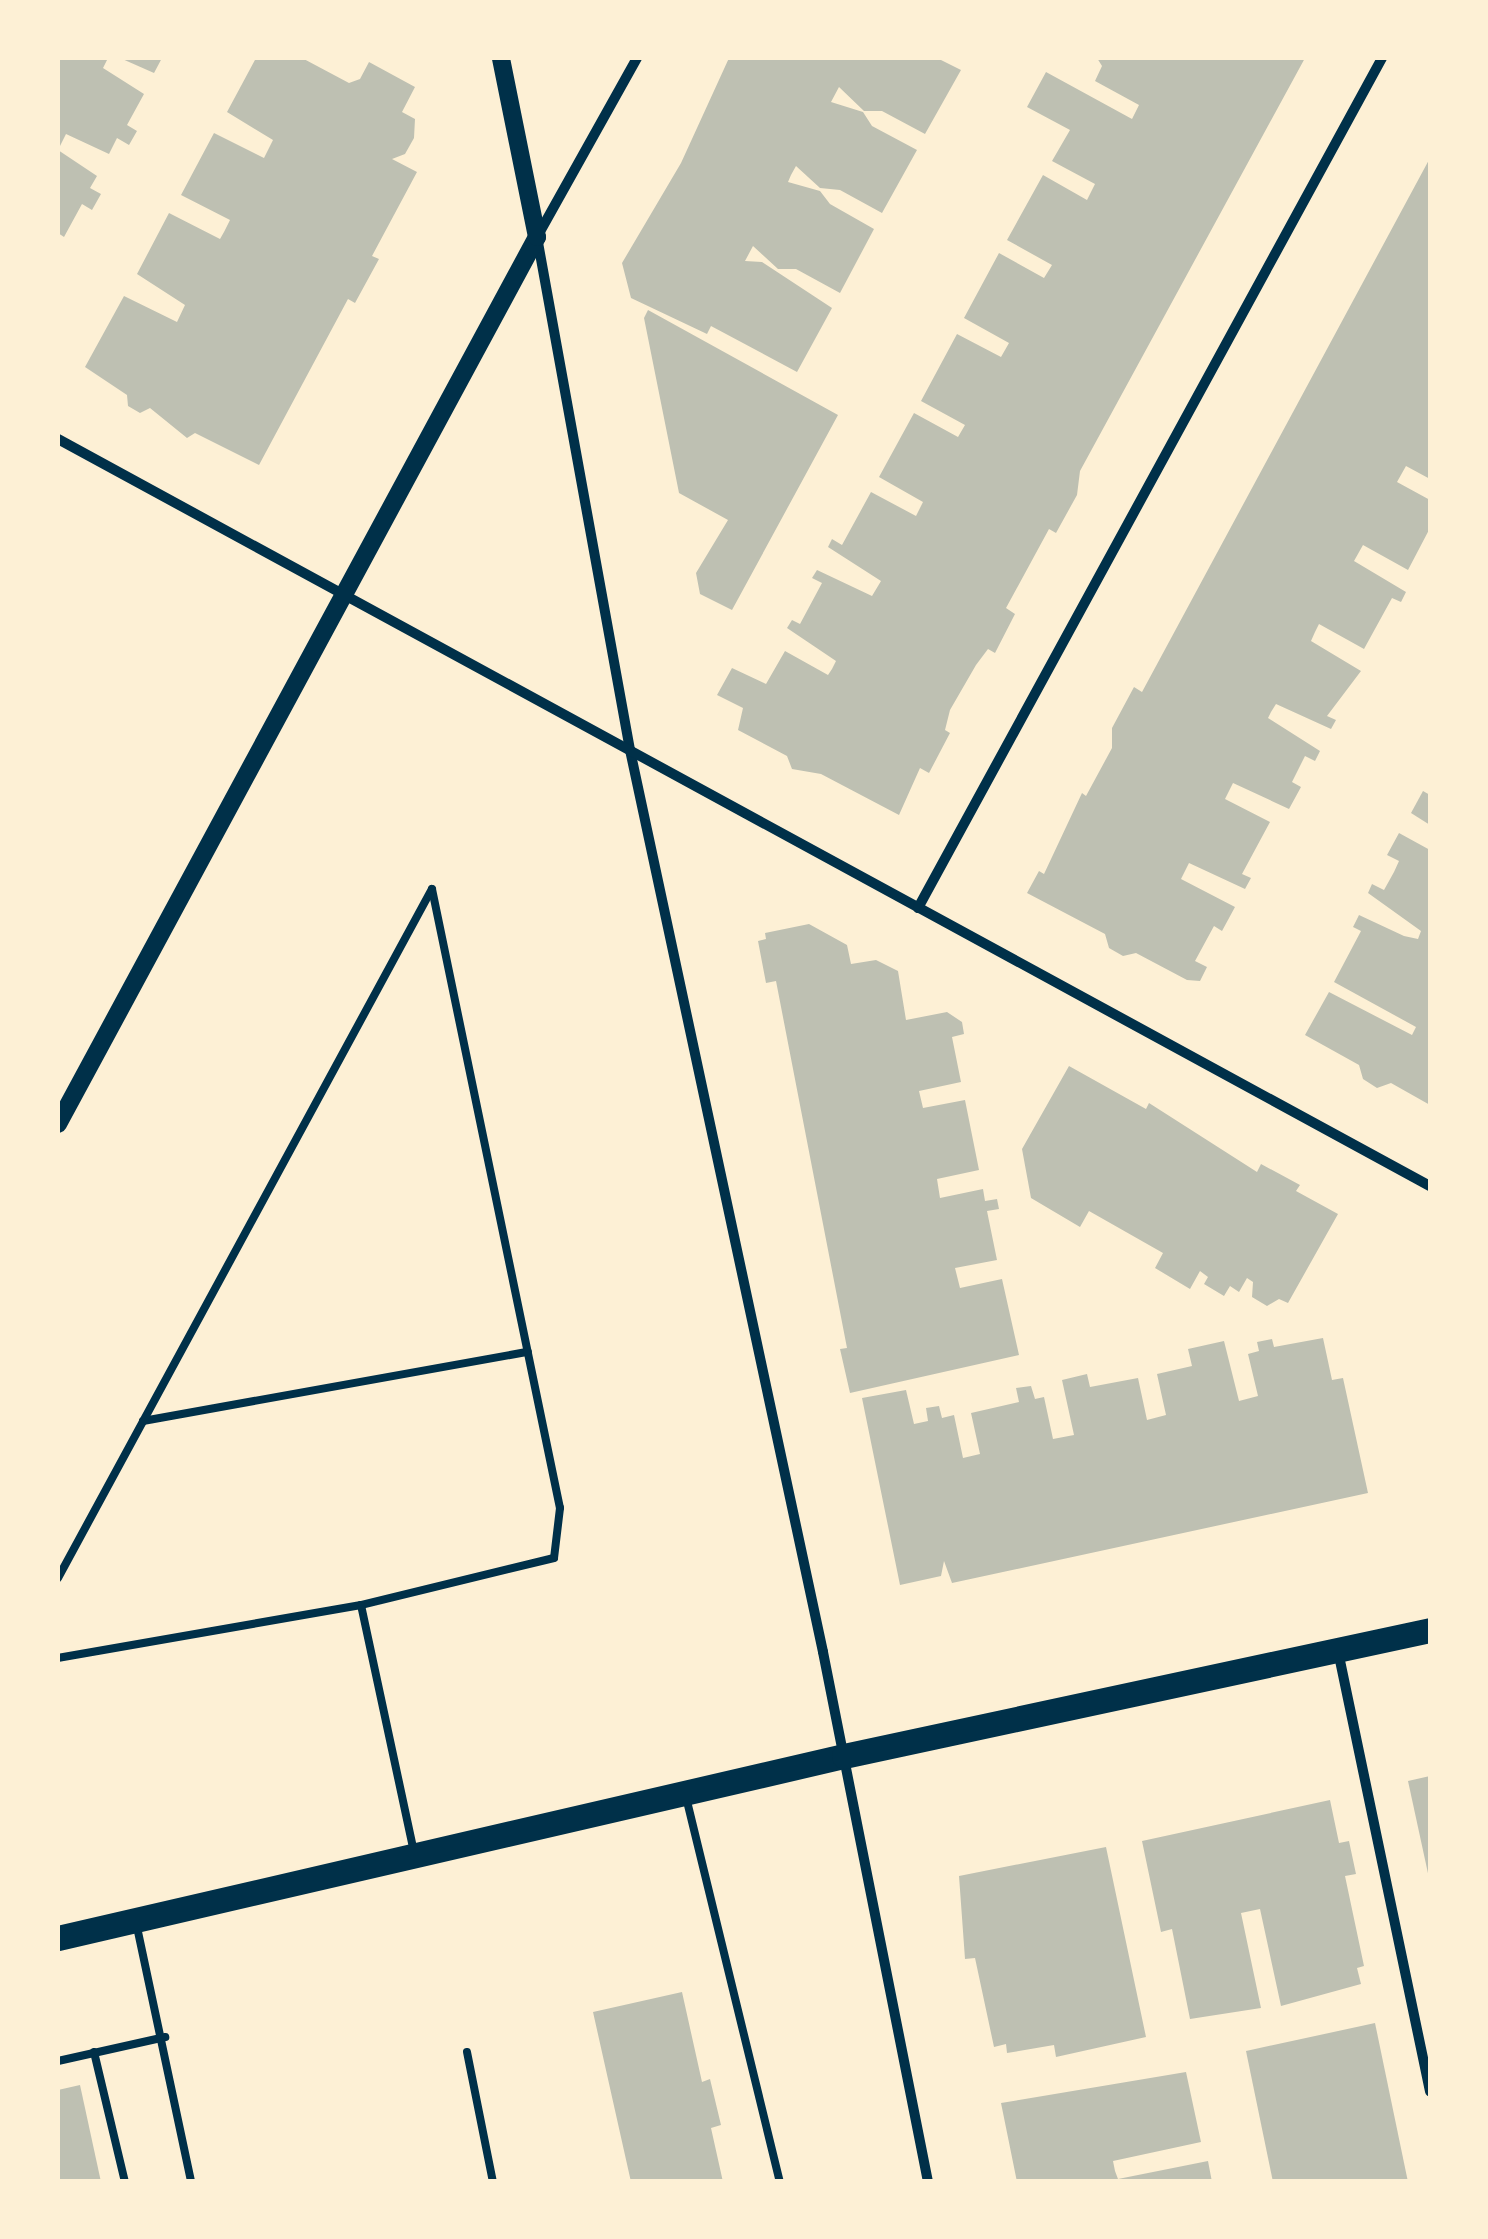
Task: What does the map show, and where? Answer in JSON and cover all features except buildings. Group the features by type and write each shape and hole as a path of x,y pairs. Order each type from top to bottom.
{"main road":[{"path":"58,1938 844,1756 1430,1630"}],"street":[{"path":"501,58 538,237 630,750 844,1756 928,2182"},
{"path":"58,1124 637,58"},
{"path":"918,908 1382,58"},
{"path":"58,439 1430,1186"},
{"path":"1338,1650 1430,2092"}],"lane":[{"path":"58,1578 432,889 560,1508 554,1558 360,1605 58,1658"},
{"path":"143,1421 528,1352"},
{"path":"360,1605 416,1856"},
{"path":"686,1793 780,2182"},
{"path":"135,1920 165,2037 191,2182"},
{"path":"58,2061 165,2037"},
{"path":"94,2052 125,2182"},
{"path":"467,2052 493,2182"}]}
